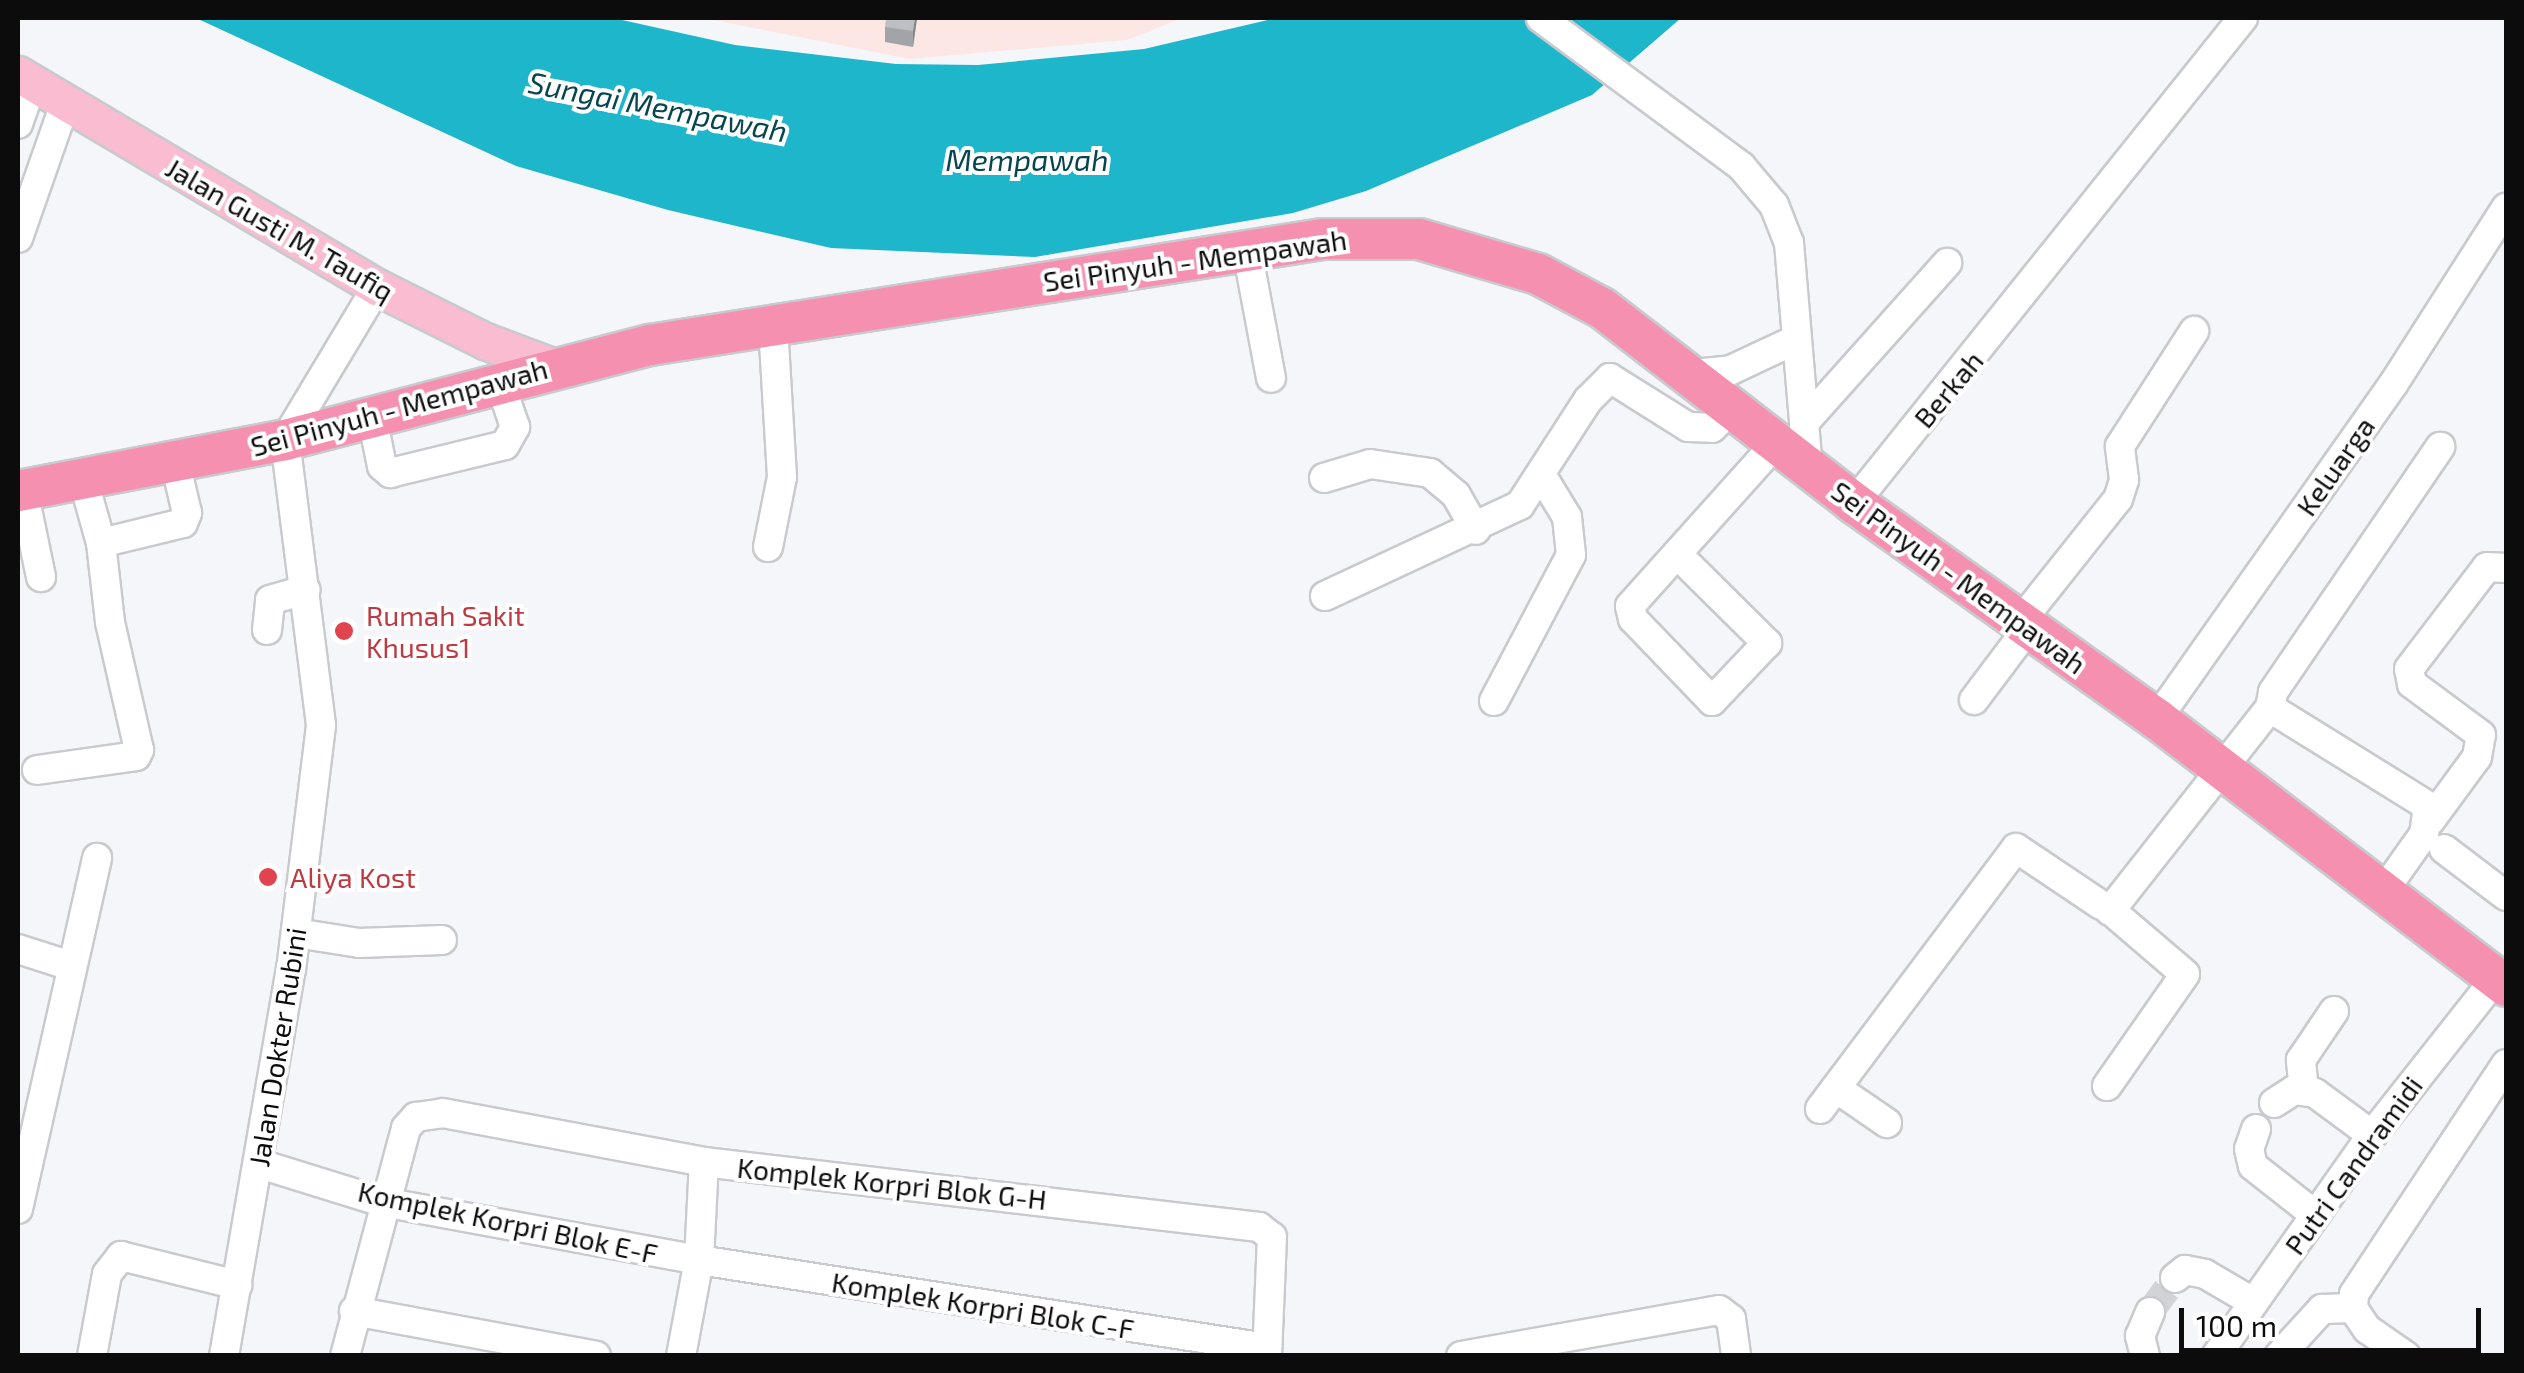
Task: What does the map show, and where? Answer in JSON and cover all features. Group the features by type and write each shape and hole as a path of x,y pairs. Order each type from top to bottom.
{"highway":[{"name":"Sei Pinyuh - Mempawah","path":"24,500 88,491 175,462 506,397 552,366 773,327 1247,250 1376,235 1476,252 1602,308 1734,405 1796,444 1854,504 2157,719 2384,888 2501,982"}],"main road":[{"name":"Jalan Gusti M. Taufiq","path":"25,78 377,287 485,342 552,366"}],"street":[{"path":"1541,18 1741,166 1774,205 1789,243 1796,444"},
{"name":"Berkah","path":"1854,504 2244,18"},
{"path":"18,124 25,78"},
{"path":"18,238 66,101"},
{"name":"Keluarga","path":"2157,719 2394,382 2506,208"},
{"path":"1247,250 1272,378"},
{"path":"1677,554 1767,643 1712,701 1630,613 1677,554 1796,444 1947,263"},
{"path":"285,440 377,287"},
{"path":"768,546 782,477 773,327"},
{"path":"1974,700 2118,498 2124,480 2120,446 2194,332"},
{"path":"1694,374 1731,370 1795,340"},
{"path":"1325,596 1476,530 1520,505 1588,400 1610,378 1688,427 1712,428 1734,405"},
{"path":"373,426 382,466 395,473 505,445 514,433 506,397"},
{"name":"Jalan Dokter Rubini","path":"224,1356 260,1164 296,933 321,724 285,440"},
{"path":"2109,911 2270,708 2273,692 2440,447"},
{"path":"101,544 183,523 187,513 175,462"},
{"path":"1324,478 1370,464 1412,467 1444,483 1476,530"},
{"path":"1494,701 1571,555 1568,518 1542,476"},
{"path":"37,770 138,754 88,491"},
{"path":"24,500 41,577"},
{"path":"2384,888 2477,756 2481,735 2412,684 2409,670 2487,567 2506,568"},
{"path":"268,630 270,600 306,590"},
{"path":"2270,708 2428,806 2430,821"},
{"path":"1887,1124 1828,1099 2016,848 2109,911 2184,974 2107,1086"},
{"path":"2444,849 2506,896"},
{"path":"18,1210 98,858"},
{"path":"296,933 359,943 442,940"},
{"path":"18,949 71,966"},
{"name":"Putri Candramidi","path":"2222,1353 2253,1302 2372,1135 2501,982"},
{"path":"2304,1090 2301,1060 2334,1010"},
{"path":"2406,1356 2367,1330 2353,1308 2362,1276 2506,1064"},
{"path":"2304,1090 2372,1135"},
{"path":"2274,1104 2304,1090"},
{"name":"Komplek Korpri Blok G-H","path":"366,1196 406,1128 416,1118 443,1113 704,1162 1259,1226 1272,1237 1267,1352"},
{"path":"2256,1129 2249,1148 2253,1166 2314,1214"},
{"path":"681,1356 699,1260 704,1162"},
{"name":"Komplek Korpri Blok E-F","path":"260,1164 366,1196 699,1260"},
{"path":"345,1356 354,1311 366,1196"},
{"path":"92,1356 107,1274 120,1256 237,1286"},
{"name":"Komplek Korpri Blok C-F","path":"699,1260 1267,1352"},
{"path":"2175,1278 2185,1270 2205,1274 2253,1302"},
{"path":"2278,1356 2322,1309 2353,1308"},
{"path":"1461,1356 1616,1343 1719,1310 1730,1318 1736,1356"},
{"path":"354,1311 596,1356"},
{"path":"2144,1356 2140,1336 2150,1312"}],"shaded area":[{"path":"703,18 1182,18 1127,40 910,59"}],"water":[{"name":"Mempawah","path":"196,18 613,18 735,45 896,64 978,65 1144,49 1276,18 1681,18 1592,95 1366,191 1293,213 1035,257 831,248 668,210 516,166"}],"building":[{"path":"886,18 915,18 913,31 885,27"}],"tunnel":[{"path":"2150,1312 2175,1278"}],"place":[{"name":"Rumah Sakit Khusus1","path":"344,631"},
{"name":"Aliya Kost","path":"268,877"}],"water label":[{"name":"Sungai Mempawah","path":"658,106"}]}
